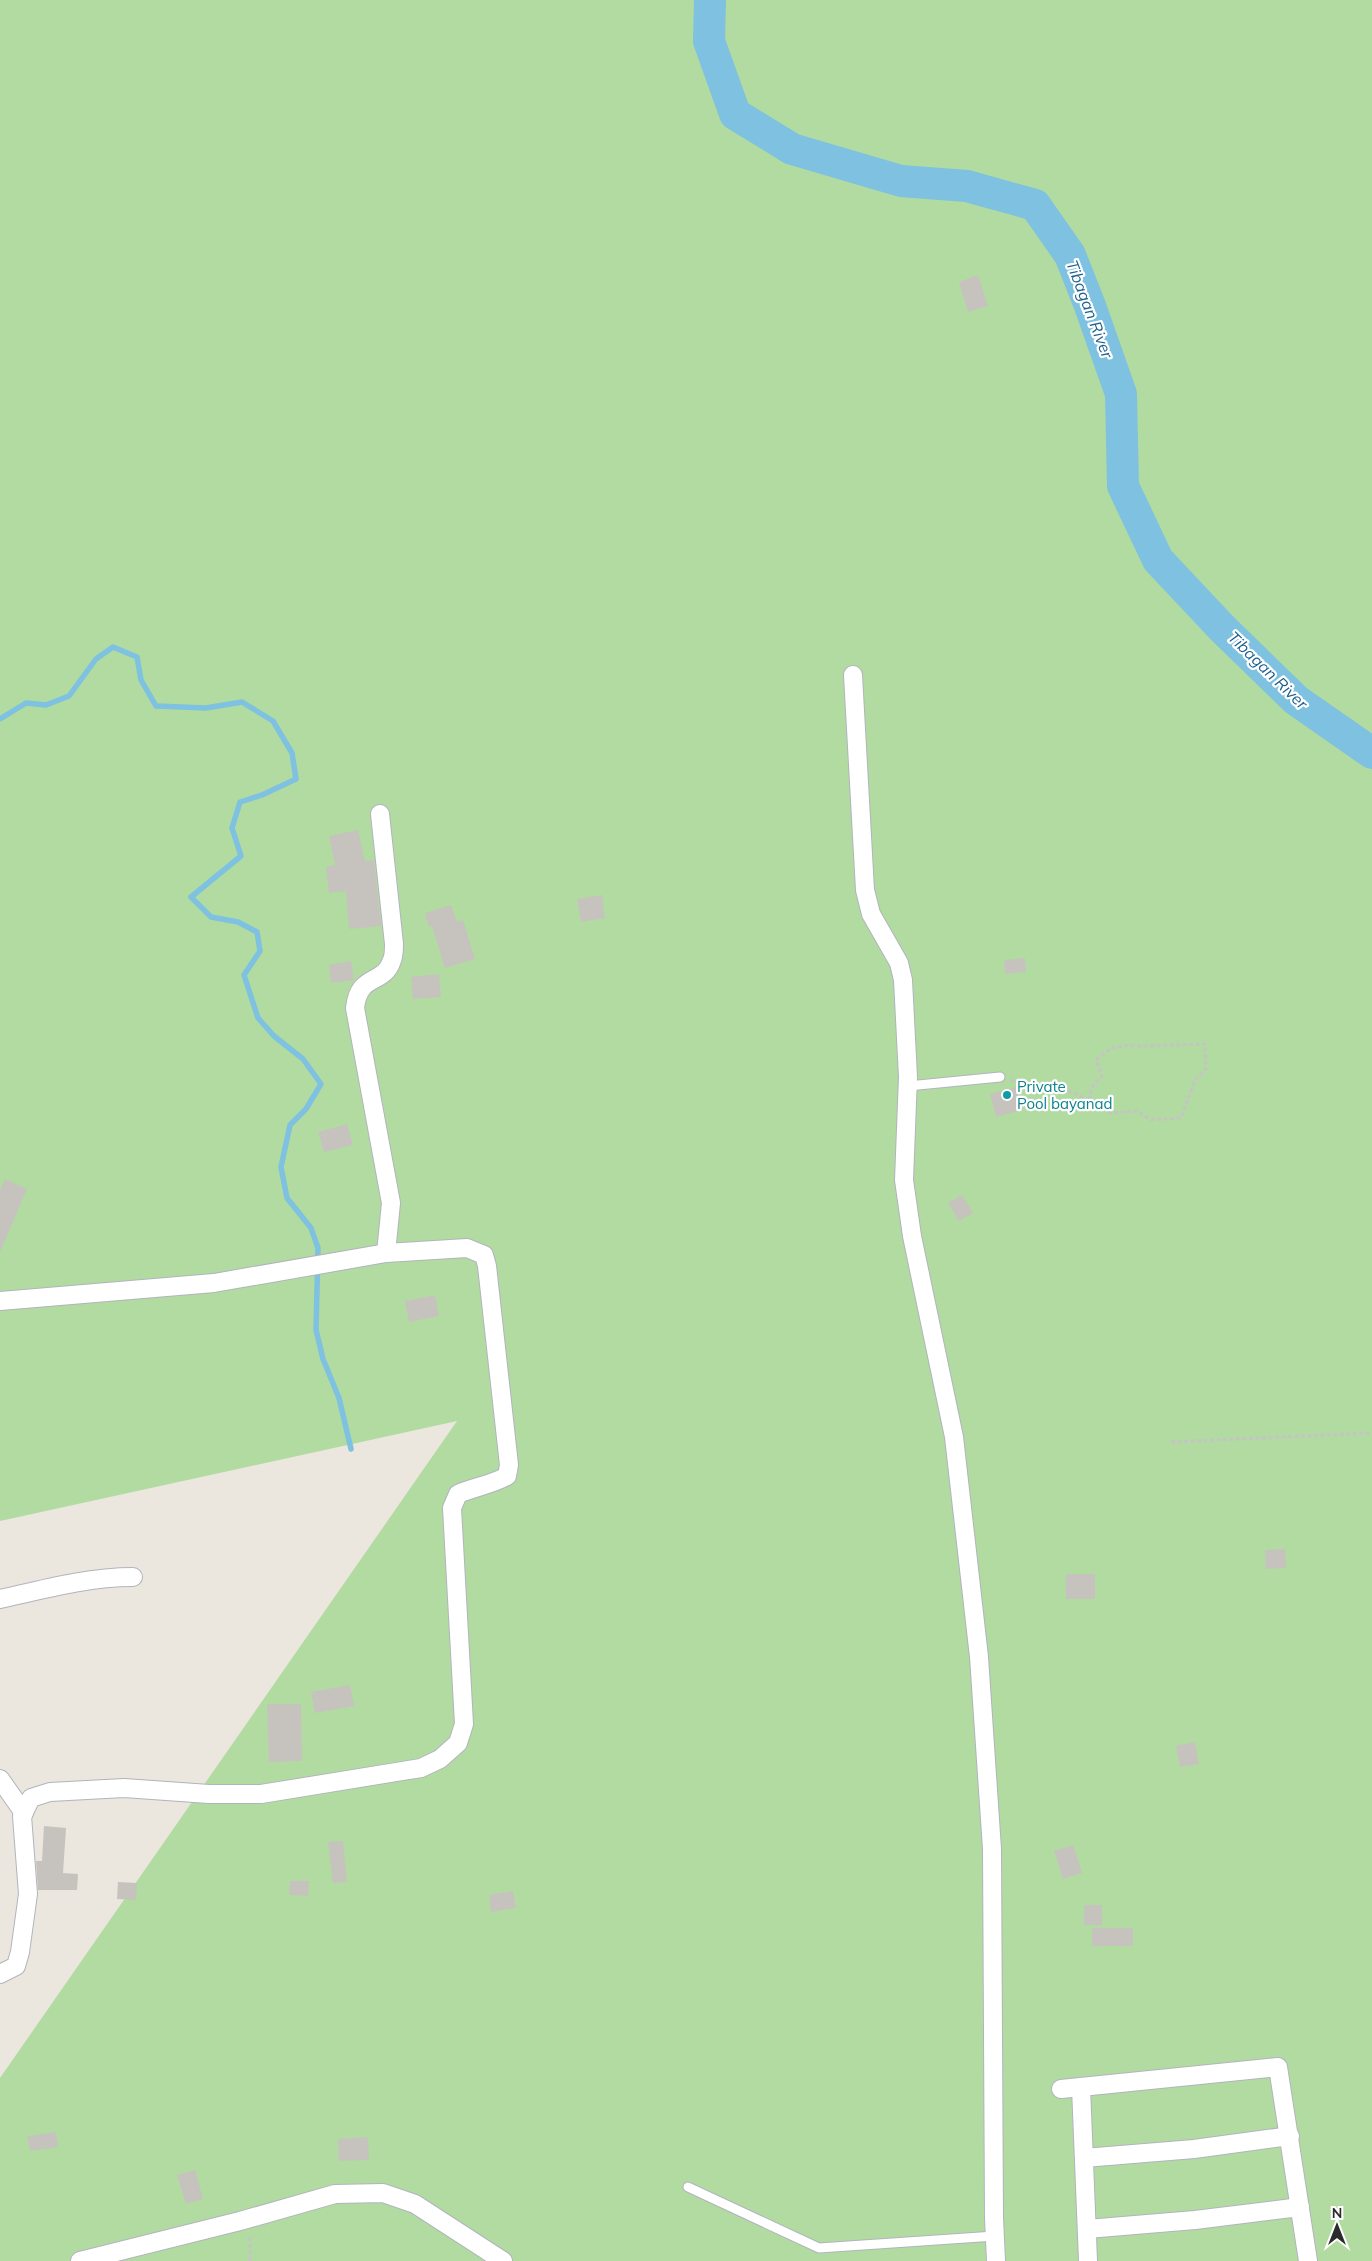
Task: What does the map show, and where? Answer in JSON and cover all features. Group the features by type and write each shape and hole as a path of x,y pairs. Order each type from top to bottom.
{"street":[{"path":"853,675 865,890 870,914 899,963 903,980 908,1086 904,1180 912,1236 954,1437 979,1657 992,1849 996,2261"},
{"path":"380,814 394,944 392,961 380,976 363,986 356,994 355,1008 390,1195 389,1233 386,1253"},
{"path":"0,1302 214,1284 386,1253 467,1248 484,1255 487,1266 509,1465 507,1476 493,1484 472,1488 458,1494 452,1508 464,1724 458,1743 440,1759 421,1768 261,1794 209,1794 124,1788 50,1792 31,1798 22,1816 28,1894 20,1952 16,1966 0,1974"},
{"path":"0,1599 71,1582 111,1577 133,1577"},
{"path":"0,1779 24,1813"},
{"path":"1061,2089 1278,2067 1308,2261"},
{"path":"1081,2087 1088,2261"},
{"path":"1084,2158 1194,2149 1290,2136"},
{"path":"80,2261 250,2218 335,2194 383,2193 415,2204 503,2261"},
{"path":"1087,2229 1195,2220 1300,2207"}],"lane":[{"path":"908,1086 1000,1077"},
{"path":"688,2187 819,2248 995,2236"}],"path":[{"path":"1000,1077 1042,1090 1069,1092 1111,1113 1137,1112 1150,1120 1181,1118 1194,1080 1206,1069 1205,1044 1129,1045 1111,1048 1096,1060 1102,1076 1090,1088 1090,1101"},
{"path":"1171,1442 1372,1433"},
{"path":"250,2218 250,2261"}],"green space":[{"path":"0,0 1372,0 1372,2261 0,2261 0,2078 457,1421 0,1521"}],"building":[{"path":"978,275 988,306 968,312 959,282"},
{"path":"358,830 365,861 374,860 381,926 349,929 346,891 329,893 326,867 335,865 329,836"},
{"path":"602,895 605,918 581,922 577,899"},
{"path":"451,905 457,922 463,920 475,959 445,968 432,926 429,927 425,913"},
{"path":"1025,958 1026,972 1005,974 1004,960"},
{"path":"351,961 354,980 331,983 329,965"},
{"path":"439,974 441,997 413,999 411,977"},
{"path":"1017,1087 1023,1110 996,1117 990,1094"},
{"path":"347,1124 353,1145 324,1152 318,1132"},
{"path":"5,1179 27,1189 0,1252 0,1190"},
{"path":"962,1195 973,1213 959,1221 948,1203"},
{"path":"435,1295 439,1316 409,1322 405,1301"},
{"path":"1285,1549 1286,1568 1266,1569 1265,1550"},
{"path":"1066,1574 1095,1574 1095,1599 1066,1599"},
{"path":"350,1685 354,1706 315,1713 311,1692"},
{"path":"267,1704 301,1704 302,1761 269,1762"},
{"path":"1195,1742 1199,1764 1180,1767 1176,1746"},
{"path":"44,1826 66,1828 63,1873 78,1874 77,1890 38,1890 36,1861 42,1861"},
{"path":"343,1841 347,1882 333,1883 328,1842"},
{"path":"1073,1845 1082,1873 1063,1879 1054,1851"},
{"path":"290,1881 309,1881 308,1896 289,1895"},
{"path":"118,1882 137,1883 136,1900 117,1899"},
{"path":"513,1891 516,1908 491,1912 489,1895"},
{"path":"1084,1905 1102,1905 1102,1925 1084,1925"},
{"path":"1092,1928 1133,1928 1133,1946 1092,1946"},
{"path":"56,2132 58,2147 30,2151 27,2136"},
{"path":"368,2137 369,2160 339,2161 338,2139"},
{"path":"195,2170 203,2199 186,2204 177,2175"}],"waterway":[{"name":"Tibagan River","path":"710,0 709,41 735,114 792,149 901,181 967,186 1035,205 1070,255 1121,394 1123,486 1158,560 1222,628 1296,700 1372,753"},
{"path":"0,719 26,703 46,705 69,696 96,659 113,647 137,657 141,680 156,706 206,708 242,702 273,721 292,753 296,779 262,795 240,802 232,828 241,856 191,897 211,917 238,922 257,932 260,951 244,975 258,1018 274,1036 303,1059 321,1084 306,1109 290,1125 281,1167 287,1198 311,1228 318,1248 316,1330 323,1359 339,1398 351,1449"}],"place":[{"name":"Private Pool bayanad","path":"1007,1095"}]}
